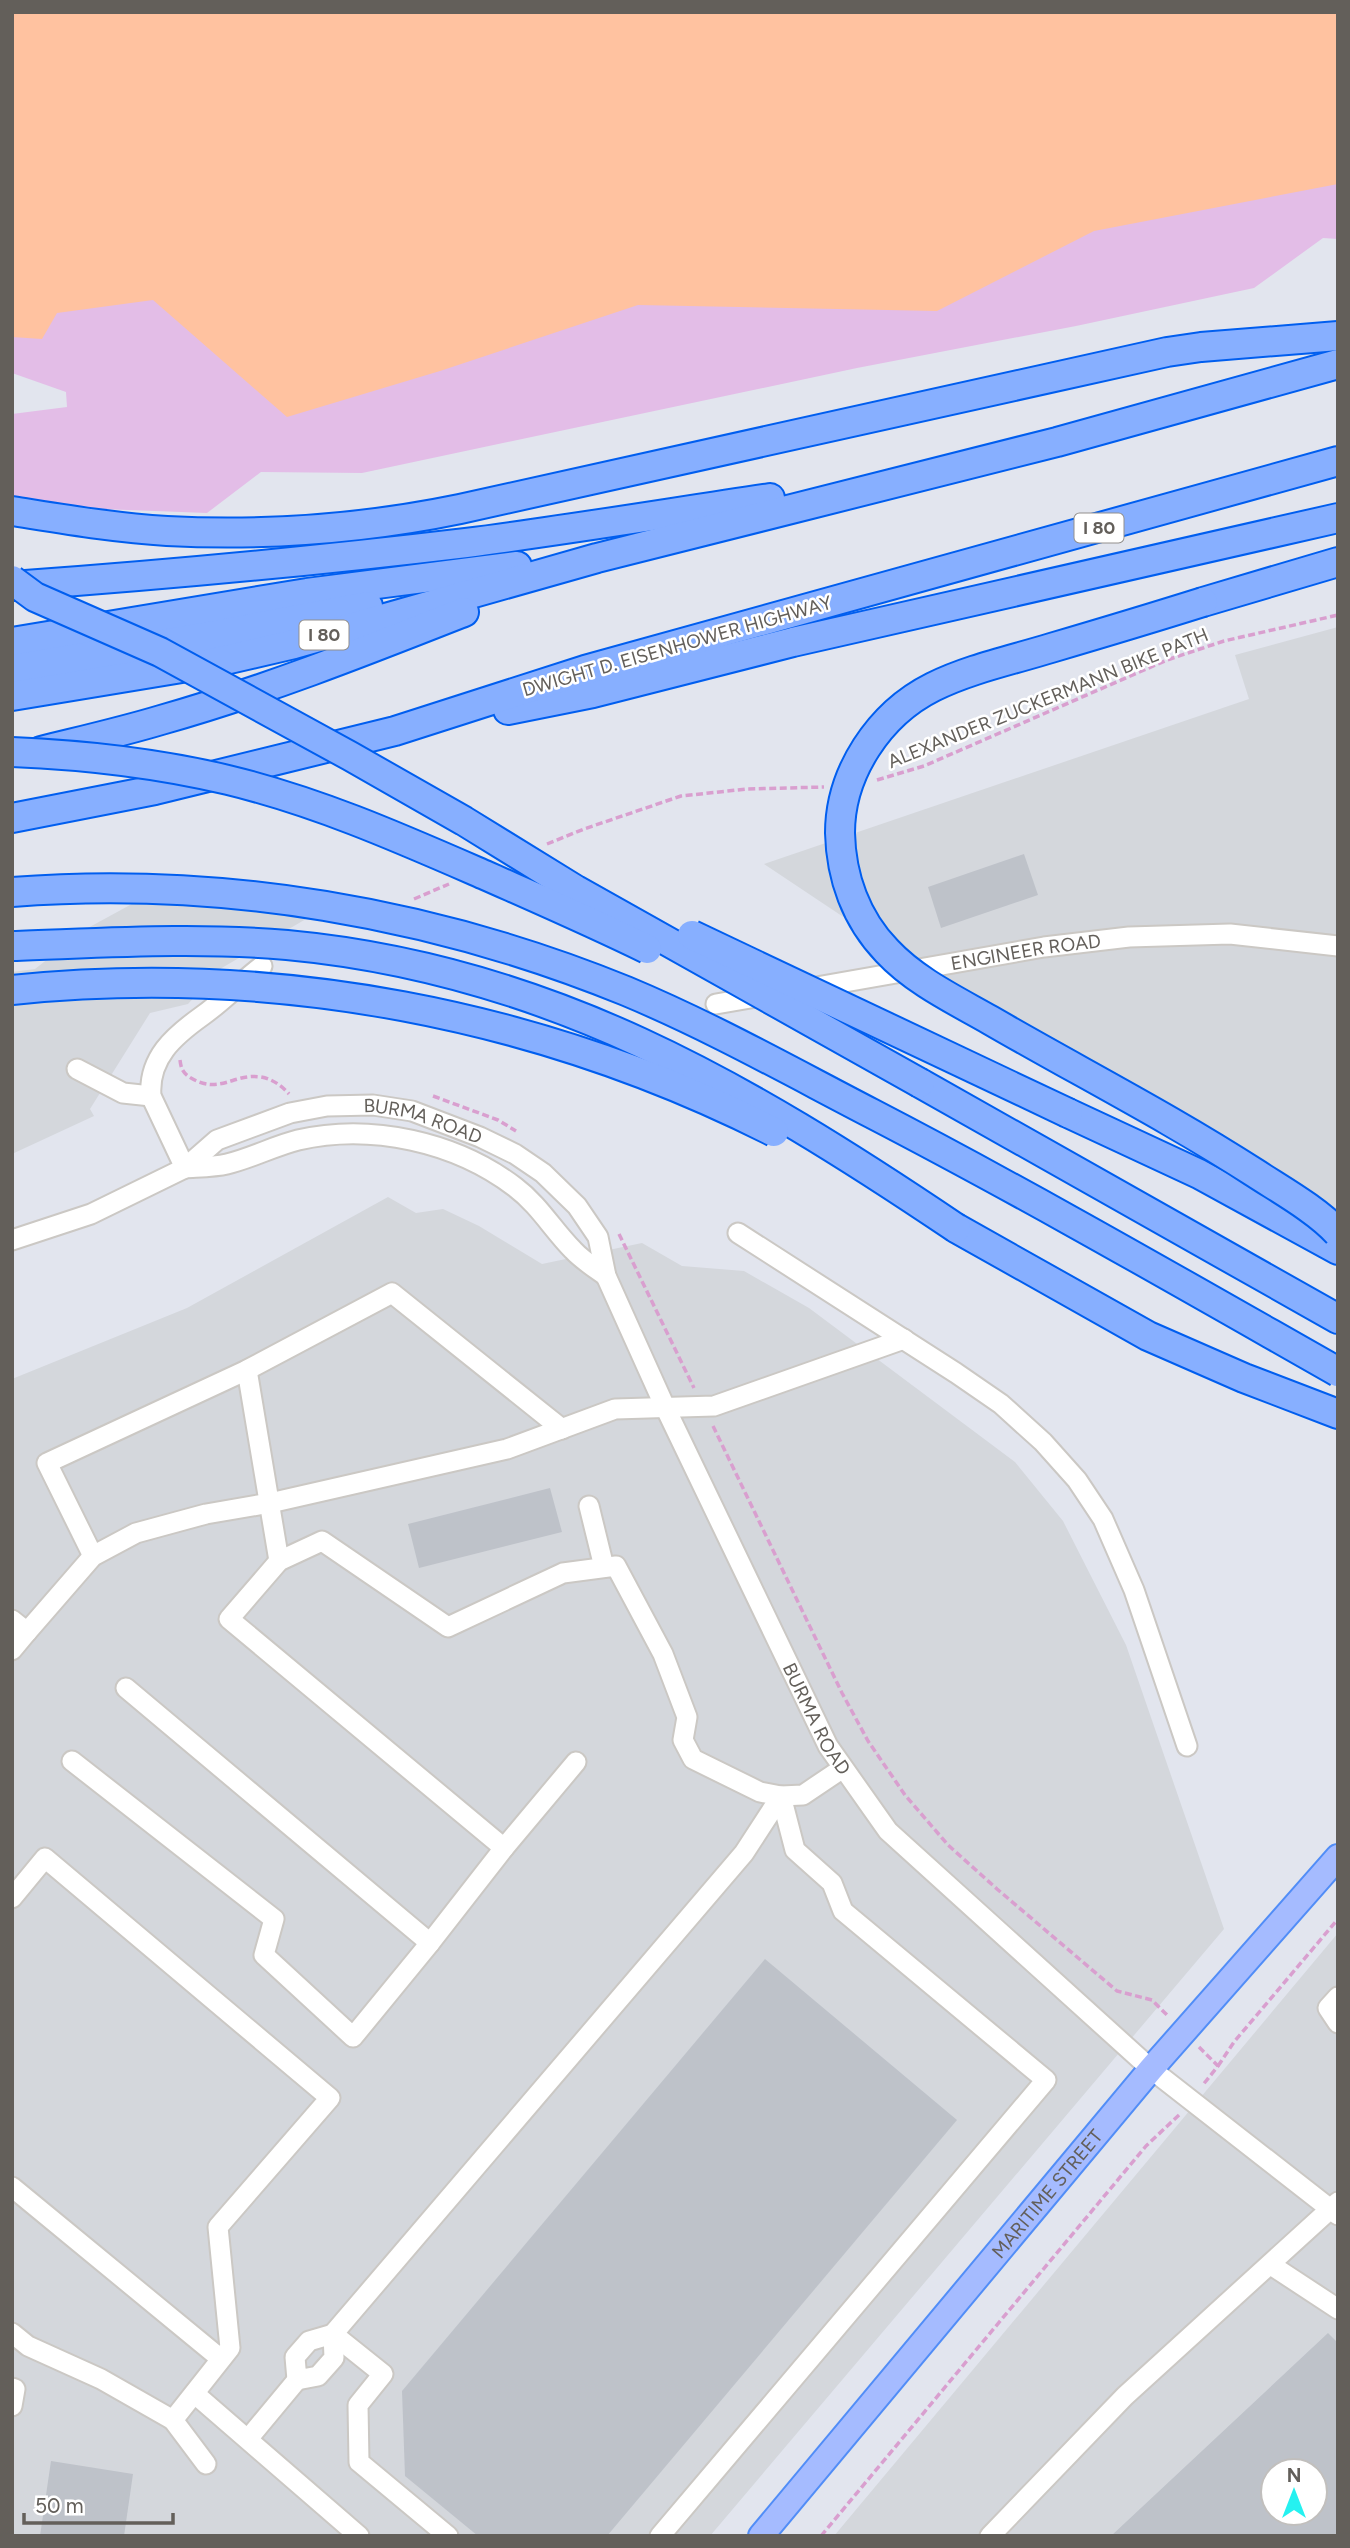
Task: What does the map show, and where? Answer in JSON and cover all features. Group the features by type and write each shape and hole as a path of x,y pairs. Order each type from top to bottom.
{"highway":[{"path":"12,511 132,528 198,532 263,533 349,527 425,516 1167,352 1338,336"},
{"name":"I 80","path":"12,669 300,619 631,549 935,474 1338,364"},
{"name":"DWIGHT D. EISENHOWER HIGHWAY","path":"12,818 155,790 396,732 584,670 1338,461"},
{"path":"20,591 432,547 935,474"},
{"path":"396,732 593,693 844,630 1338,518"},
{"path":"12,758 162,720 264,687 362,653 578,567 631,549"},
{"name":"I 80","path":"12,642 307,593 631,549"},
{"name":"I 80","path":"12,696 129,678 253,654 631,549"},
{"path":"1338,562 962,675 933,687 906,704 870,741 847,789 840,827 843,866 863,921 888,953 908,970 1005,1029 1237,1161 1338,1233"},
{"path":"12,580 20,591 160,652 464,821 576,890 1338,1319"},
{"path":"12,752 102,758 195,772 258,788 345,816 405,839 614,933 920,1083"},
{"path":"464,821 711,944 1199,1174 1338,1250"},
{"path":"12,892 162,889 293,901 421,925 506,948 588,976 709,1028 942,1150 1338,1371"},
{"path":"12,946 194,941 289,946 412,965 496,986 608,1027 695,1068 849,1156 956,1228"},
{"path":"12,990 144,982 253,986 360,998 487,1024 610,1061 692,1093 770,1130 956,1228 1139,1331 1256,1383 1338,1414"}],"main road":[{"name":"MARITIME STREET","path":"761,2536 1151,2070 1338,1857"}],"street":[{"name":"ENGINEER ROAD","path":"716,1004 1044,947 1129,937 1230,934 1338,946"},
{"path":"185,1168 151,1096 153,1070 167,1046 189,1024 262,967"},
{"path":"77,1069 123,1093 151,1096"},
{"name":"BURMA ROAD","path":"12,1240 91,1214 185,1168 217,1140 290,1113 327,1106 373,1105 412,1111 480,1137 515,1154 543,1173 577,1206 598,1237 606,1276 665,1407 828,1746 888,1831 1151,2070 1336,2209"},
{"name":"BURMA ROAD","path":"185,1168 227,1164 297,1140 331,1134 364,1134 449,1150 491,1170 518,1189 546,1216 573,1251 606,1276"},
{"path":"738,1233 1001,1404 1043,1442 1077,1480 1103,1519 1134,1590 1187,1746"},
{"path":"93,1556 47,1464 247,1370 392,1293 562,1429"},
{"path":"12,1650 20,1626 93,1556 136,1533 206,1514 270,1503 508,1449 615,1409 714,1406 904,1339"},
{"path":"247,1370 279,1561"},
{"path":"589,1506 604,1567"},
{"path":"504,1848 229,1619 279,1561 322,1541 448,1627 564,1573 616,1566 663,1654 687,1717 683,1740 693,1759 760,1792 781,1796 803,1795 843,1768"},
{"path":"126,1688 430,1942"},
{"path":"72,1761 274,1919 264,1955 353,2037 576,1762"},
{"path":"297,2381 295,2357 309,2341 333,2334 744,1853 781,1796"},
{"path":"660,2536 1045,2080 843,1911 832,1883 795,1850 781,1796"},
{"path":"12,1898 45,1858 330,2098 218,2227 230,2348 173,2420"},
{"path":"1338,1997 1328,2008 1338,2023"},
{"path":"12,2187 221,2359"},
{"path":"990,2536 1125,2396 1336,2209"},
{"path":"1271,2265 1338,2309"},
{"path":"12,2333 28,2346 101,2379 173,2420 206,2464"},
{"path":"248,2439 297,2381 318,2376 334,2358 333,2334"},
{"path":"333,2334 383,2374 358,2405 359,2462 449,2536"},
{"path":"12,2388 15,2389 12,2406"},
{"path":"195,2394 359,2536"}],"path":[{"name":"ALEXANDER ZUCKERMANN BIKE PATH","path":"875,780 924,766 1167,660 1224,641 1338,615"},
{"path":"537,848 681,796 747,789 829,787"},
{"path":"404,903 453,883"},
{"path":"703,1406 842,1693 868,1741 905,1795 948,1845 997,1889 1117,1991 1140,1997"},
{"path":"1218,2066 1234,2042 1338,1919"},
{"path":"821,2536 1146,2146 1168,2128"}],"shaded area":[{"path":"12,12 1338,12 1338,239 1323,238 1254,288 857,368 362,473 261,472 207,513 50,507 12,501 12,414 67,407 66,392 12,373"},
{"path":"12,12 1338,12 1338,184 1094,231 937,311 638,305 440,371 287,417 153,300 57,313 42,339 12,337"},
{"path":"1338,627 1338,1247 764,864 1249,699 1235,655"},
{"path":"152,893 318,912 220,969 188,1004 150,1013 90,1109 94,1116 12,1154 12,972 35,969 86,929"},
{"path":"388,1197 416,1213 443,1209 479,1226 542,1264 642,1243 682,1266 744,1271 809,1308 1015,1462 1063,1521 1126,1645 1224,1929 710,2536 12,2536 12,1379 187,1308"},
{"path":"1338,1933 1338,2536 834,2536"}],"building":[{"path":"1024,854 1038,895 941,928 928,887"},
{"path":"550,1488 562,1532 419,1568 408,1524"},
{"path":"765,1959 957,2120 607,2536 478,2536 405,2476 402,2391"},
{"path":"1328,2333 1338,2343 1338,2536 1111,2536"},
{"path":"51,2461 133,2474 124,2536 40,2536"}]}
